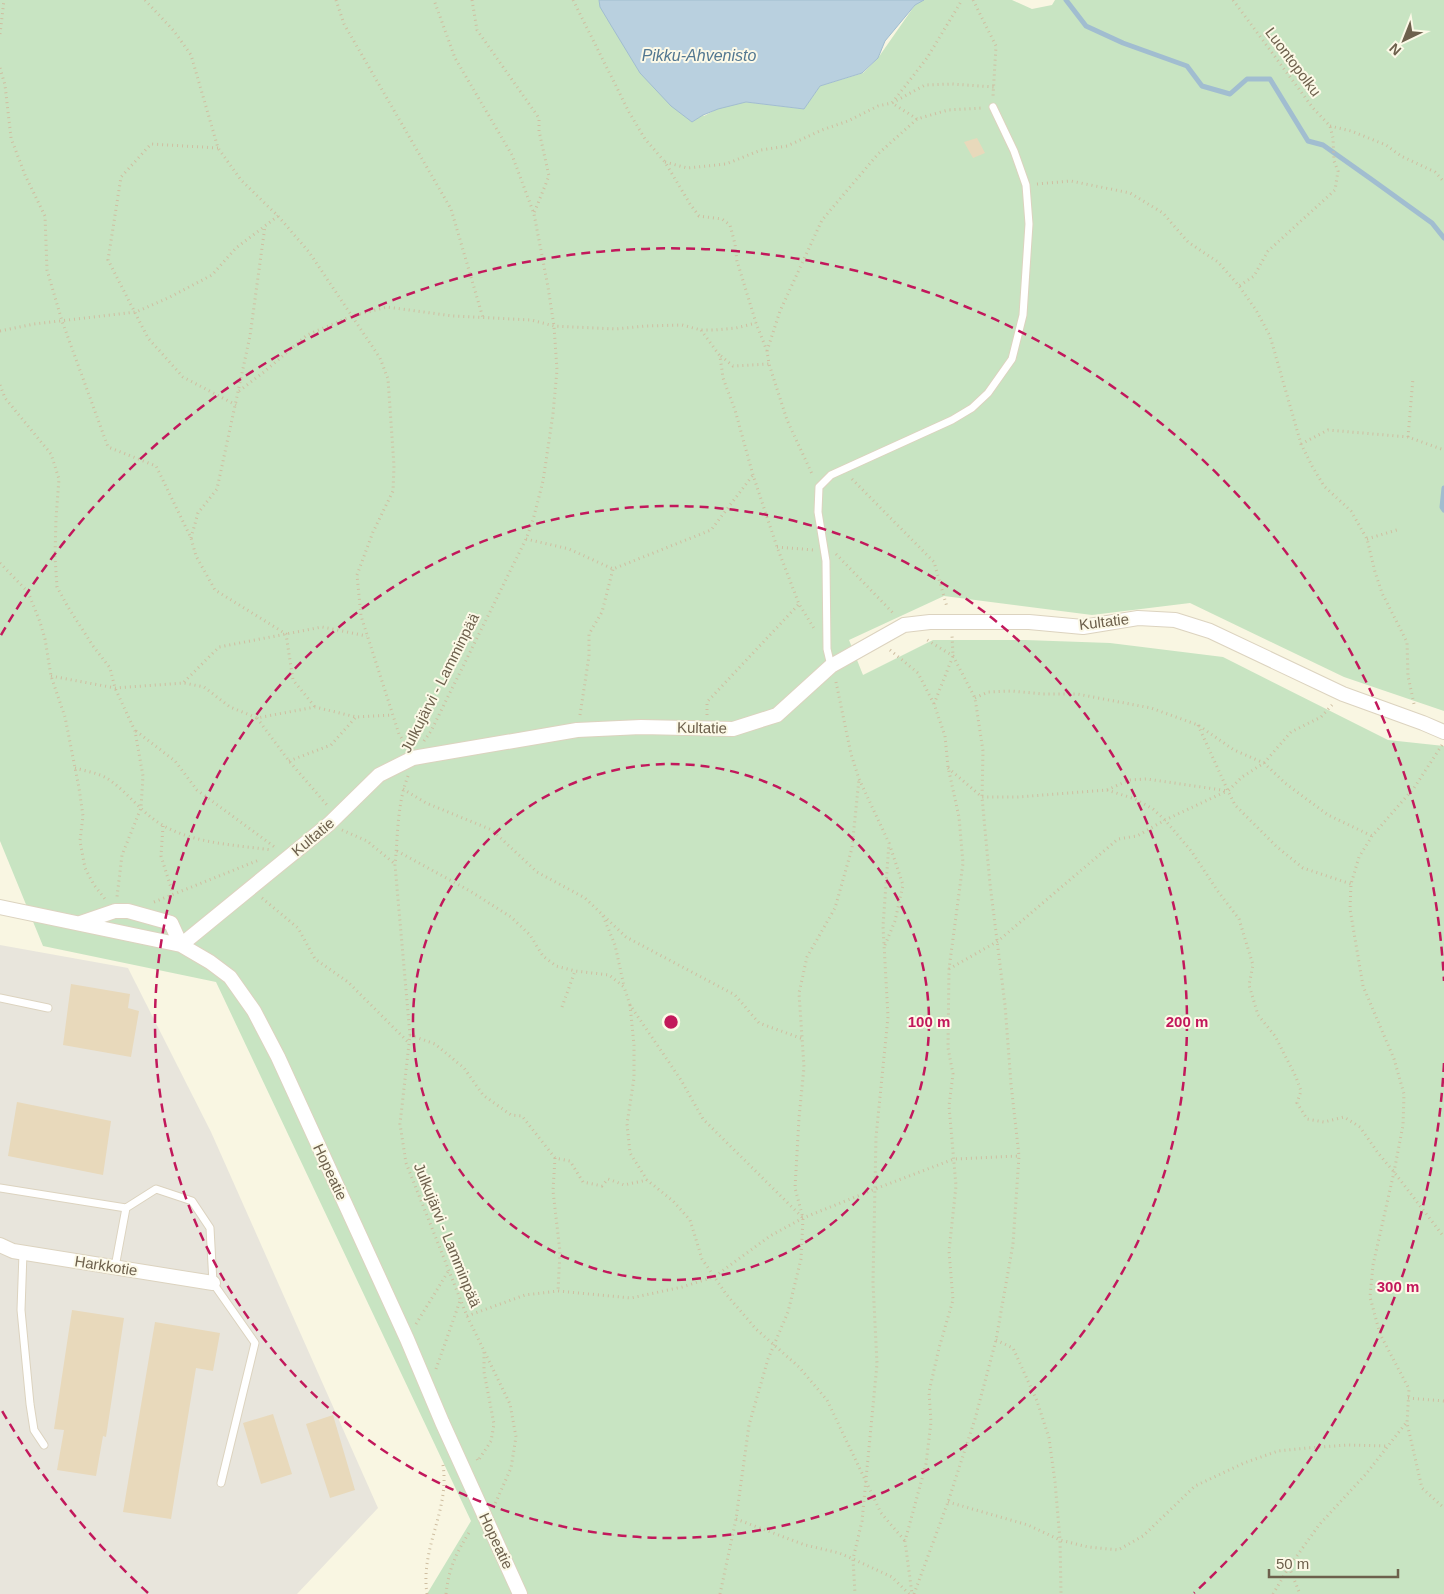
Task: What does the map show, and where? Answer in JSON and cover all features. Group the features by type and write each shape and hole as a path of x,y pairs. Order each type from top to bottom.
{"street":[{"name":"Kultatie","path":"182,945 333,820 379,776 413,758 577,730 641,727 733,729 777,715 831,666 904,625 930,622 1029,622 1083,627 1138,618 1175,620 1210,631 1343,694 1444,732"},
{"name":"Hopeatie","path":"0,908 182,945 230,977 254,1011 278,1057 520,1594"},
{"path":"80,923 122,911 171,923 182,945"},
{"name":"Harkkotie","path":"0,1245 23,1253 213,1283"}],"lane":[{"path":"831,666 827,650 826,561 818,512 818,487 831,475 952,420 972,408 988,393 1012,359 1023,316 1030,224 1026,185 1014,151 993,107"},
{"path":"0,998 48,1008"},
{"path":"0,1188 126,1208 156,1188 192,1201 210,1228 213,1283 255,1343 221,1483"},
{"path":"115,1267 126,1208"},
{"path":"23,1253 21,1310 30,1404 34,1430 44,1445"}],"path":[{"path":"0,34 4,0"},
{"path":"145,0 174,31 191,55 218,148 241,180 278,216 309,252 380,358 388,379 394,466 393,492 373,532 357,576 361,616 367,636 399,734 413,758"},
{"path":"336,0 344,24 451,209 483,318"},
{"name":"Julkujärvi - Lamminpää","path":"434,0 455,58 512,155 534,214 554,326 557,370 553,414 543,481 533,520 526,539 431,731 413,758 403,789 395,865 410,1035 400,1124 406,1163 468,1316 510,1404 516,1437 511,1468 495,1504"},
{"path":"472,0 477,30 539,118 539,131 550,176 534,214"},
{"path":"574,0 629,112 645,139 665,162 698,216 722,219 730,225 737,261 756,323 767,351 769,364 787,420 818,487"},
{"path":"892,103 927,58 962,0"},
{"path":"767,351 780,311 822,220 878,154 917,119 948,110 993,107 996,46 973,0"},
{"name":"Luontopolku","path":"1233,0 1313,108 1330,126 1333,138 1334,161 1338,171 1336,190 1268,251 1254,276 1239,286"},
{"path":"0,68 11,138 25,175 45,216 47,270 62,321 108,447 156,466 191,538 196,556 216,590 286,634 293,680 315,707"},
{"path":"665,162 687,168 726,164 761,150 787,146 822,130 848,121 878,106 892,103 925,85 952,84 994,87"},
{"path":"892,103 917,119"},
{"path":"1330,126 1351,131 1386,145 1401,156 1435,172 1444,182"},
{"path":"218,148 151,144 120,177 108,260 148,338 184,377 236,405"},
{"path":"1026,185 1071,181 1130,193 1163,213 1188,242 1218,262 1239,286 1256,310 1270,336 1301,444 1324,486 1351,511 1367,539 1382,593 1407,642 1408,676 1412,699 1423,723"},
{"path":"0,332 34,324 136,312 212,276 236,248 278,216"},
{"path":"191,538 198,514 217,489 250,336 265,226"},
{"path":"239,390 264,372 307,335 352,316 387,307 453,316 532,320 554,326 616,329 682,325 701,330 715,330 736,328 756,323"},
{"path":"701,330 720,356 733,366 769,364"},
{"path":"720,356 722,378 736,410 753,475 777,547 799,604 827,650"},
{"path":"1408,437 1413,378"},
{"path":"0,385 5,398 51,454 59,479 55,557 57,587 93,646 110,668 115,688 135,731 143,776 140,808 122,855 122,911"},
{"path":"1301,444 1328,430 1408,437 1444,450"},
{"path":"843,469 934,562 952,622 953,656 934,704"},
{"path":"526,539 569,550 613,569 711,530 753,475"},
{"path":"1367,539 1400,529"},
{"path":"777,547 813,550 824,548 837,554 904,625 953,656 975,698 982,751 982,798 1005,1005 1019,1156 1013,1244 996,1340 975,1419 948,1502 912,1594"},
{"path":"0,563 28,592 45,640 51,676 65,717 75,768 83,816 80,841 85,868 94,885 122,911"},
{"path":"577,730 589,656 589,634 602,612 613,569"},
{"path":"706,728 708,702 799,604"},
{"path":"184,683 219,648 322,627 367,636"},
{"path":"880,638 892,653 918,673 934,704 945,736 948,767 959,817 963,863 948,968 950,1022 948,1048 953,1074 949,1106 956,1186 949,1251 953,1300 929,1392 931,1422 926,1464 905,1541 912,1594"},
{"path":"831,666 851,754 859,778 889,843 903,886 895,922 884,948"},
{"path":"51,676 115,688 184,683 204,687 230,707 257,718 333,820 367,841 395,865"},
{"path":"975,698 988,692 1012,691 1043,694 1077,694 1151,708 1198,725 1234,750 1264,764 1285,783 1328,815 1372,836"},
{"path":"948,968 998,941 1118,839 1137,836 1165,820 1228,791 1242,777 1264,764 1291,732 1321,717 1343,694"},
{"path":"257,718 315,707 356,717 393,715"},
{"path":"289,761 331,745 356,717"},
{"path":"1198,725 1235,805 1278,847 1303,868 1351,884"},
{"path":"135,731 175,760 197,790 281,851"},
{"path":"1444,743 1414,788 1372,836 1359,857 1351,884 1350,910 1363,986 1394,1059 1404,1094 1403,1125 1373,1265 1370,1297 1380,1334 1409,1389 1407,1423 1422,1488 1444,1508"},
{"path":"948,767 982,798 1108,790 1129,780 1147,778 1228,791"},
{"path":"75,768 107,778 163,826 204,840 281,851"},
{"path":"720,1594 736,1519 749,1425 768,1359 788,1312 801,1259 803,1218 795,1188 804,1067 799,993 807,957 835,908 852,848 859,778"},
{"path":"403,789 426,802 492,830 537,872 585,898 626,937 735,995 758,1023 803,1038"},
{"path":"1108,790 1135,799 1153,809 1165,820 1192,852 1239,919 1252,965 1249,985 1258,1016 1275,1036 1296,1077 1301,1091 1296,1103 1307,1118 1324,1122 1344,1117 1360,1127 1444,1237"},
{"path":"163,826 161,856 173,894"},
{"path":"855,1594 853,1559 862,1521 877,1364 873,1283 876,1137 888,1017 883,926 889,843"},
{"path":"272,855 281,851"},
{"path":"396,851 470,891 511,917 530,935 543,956 556,966 575,972 609,975 624,987"},
{"path":"122,911 173,894 263,858"},
{"path":"251,888 298,928 315,959 348,982 409,1044"},
{"path":"602,914 615,945 630,1005 634,1045 634,1078 627,1124 630,1153 647,1180 673,1201 690,1220 702,1259 726,1294 756,1329 799,1367 827,1400 881,1513 905,1541"},
{"path":"562,1007 575,972"},
{"path":"630,1005 681,1080 703,1119 803,1218"},
{"path":"410,1035 435,1044 464,1068 483,1095 511,1115 522,1116 555,1158 570,1161 583,1182 602,1186 608,1179 624,1185 647,1180"},
{"path":"468,1316 525,1295 558,1291 631,1298 682,1287 714,1277 770,1236 803,1218 875,1189 954,1159 1019,1156"},
{"path":"555,1158 553,1191 560,1252 558,1291"},
{"path":"406,1339 449,1270"},
{"path":"428,1391 461,1298"},
{"path":"996,1340 1013,1348 1037,1401 1049,1438 1060,1540 1061,1594"},
{"path":"474,1453 478,1460 491,1441 494,1424 484,1372 484,1348"},
{"path":"1408,1398 1444,1401"},
{"path":"1274,1594 1289,1567 1319,1525 1366,1474 1407,1423"},
{"path":"948,1502 1028,1525 1060,1540 1088,1547 1118,1550 1143,1536 1195,1486 1244,1463 1278,1451 1347,1445 1388,1446"},
{"path":"427,1594 424,1578 428,1552 441,1510 445,1476 442,1460"},
{"path":"736,1519 805,1545 839,1553 892,1577 912,1594"},
{"path":"446,1594 447,1580 453,1560 470,1531"},
{"path":"1289,1567 1300,1594"}],"shaded area":[{"path":"0,945 128,968 211,1132 378,1508 297,1594 0,1594"}],"green space":[{"path":"0,0 599,0 601,7 692,122 719,108 746,102 804,109 820,86 863,73 878,58 915,5 921,0 1012,0 1032,9 1052,5 1055,0 1444,0 1444,711 1344,677 1190,603 1092,615 944,596 849,640 863,675 933,640 1025,640 1110,643 1223,657 1388,740 1444,746 1444,1594 427,1594 471,1521 216,982 43,946 0,841"}],"water":[{"name":"Pikku-Ahvenisto","path":"599,0 924,0 915,5 885,41 878,58 862,73 820,86 804,109 746,102 718,109 692,122 671,106 640,73 600,7"}],"building":[{"path":"977,138 985,153 973,158 964,142"},
{"path":"71,984 130,994 128,1008 139,1011 131,1057 63,1045"},
{"path":"17,1102 111,1121 103,1175 8,1156"},
{"path":"72,1310 124,1318 106,1437 103,1436 96,1476 57,1470 64,1430 54,1429"},
{"path":"155,1322 220,1333 213,1371 196,1368 171,1519 123,1512"},
{"path":"273,1414 292,1474 261,1484 243,1423"},
{"path":"333,1415 355,1490 330,1498 306,1424"}],"waterway":[{"path":"1066,0 1086,26 1123,43 1187,66 1202,86 1230,94 1247,79 1270,79 1308,141 1323,145 1371,179 1432,223 1444,238"},
{"path":"1444,488 1442,507 1444,510"}]}
